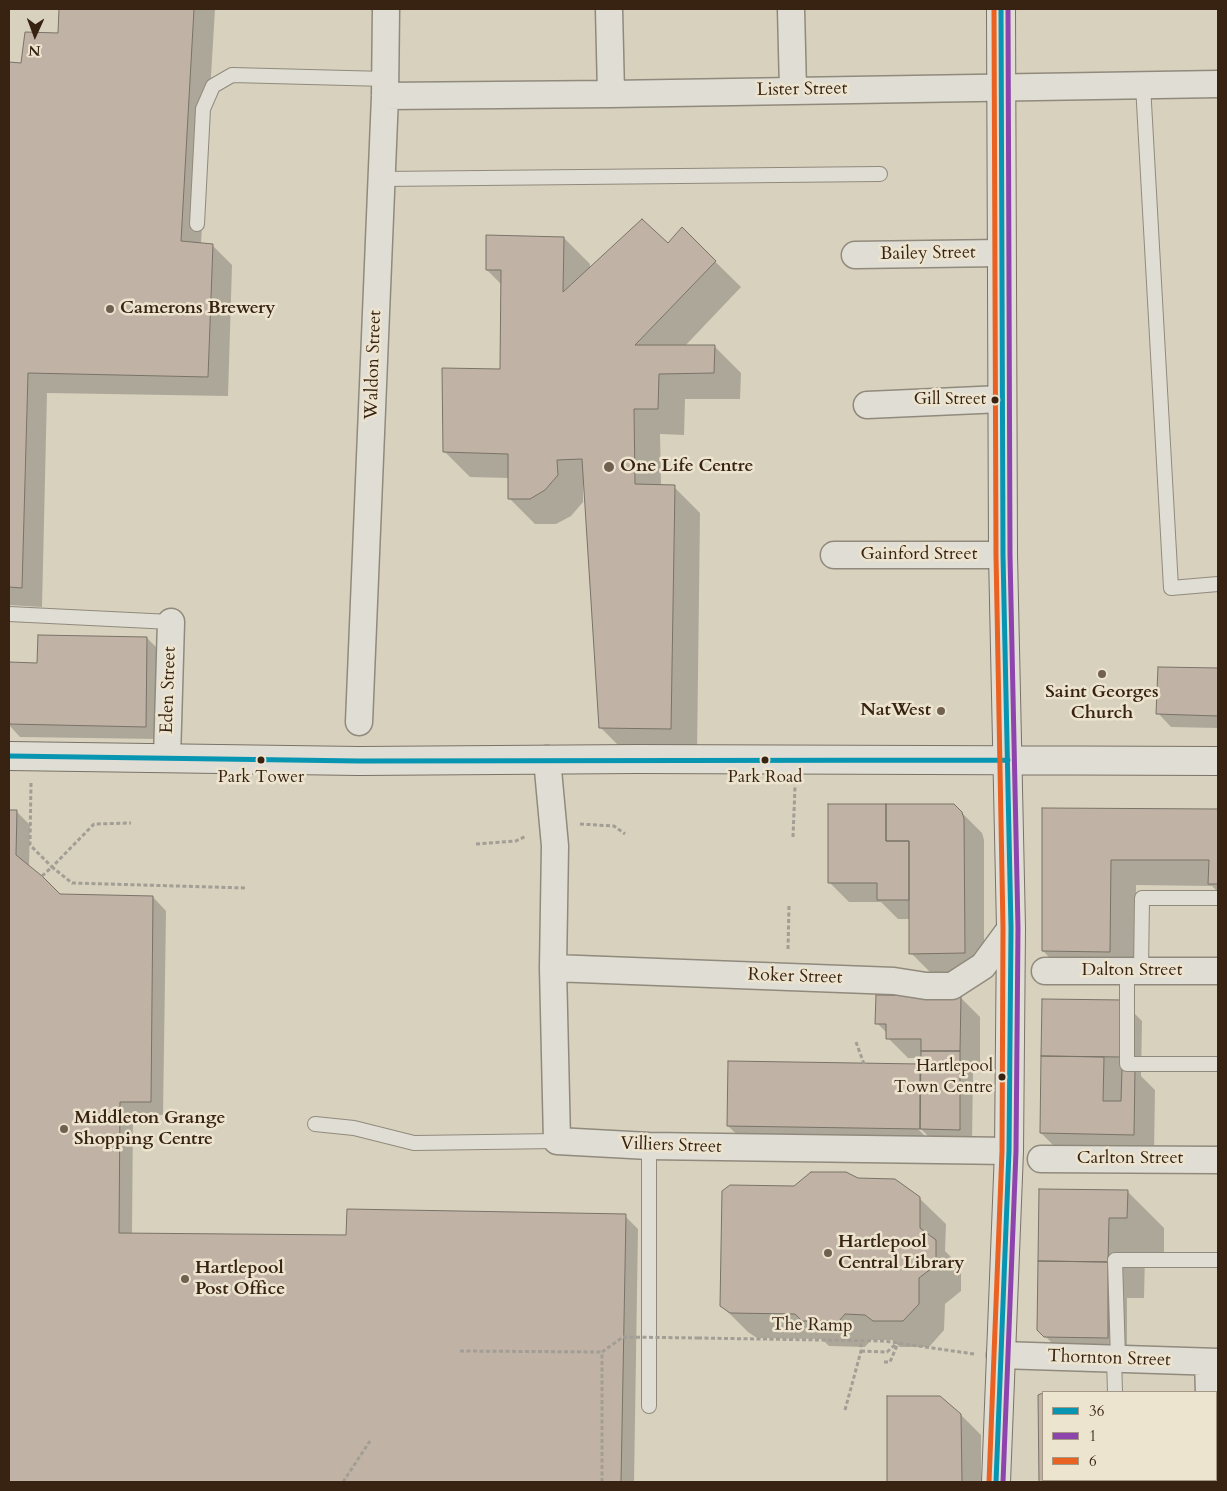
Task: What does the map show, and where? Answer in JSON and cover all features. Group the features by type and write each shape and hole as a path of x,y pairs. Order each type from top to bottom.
{"main road":[{"path":"996,1482 1009,1151 1011,928 1003,555 1001,9"},
{"path":"20,756 359,761 796,759 1218,761"}],"street":[{"name":"Waldon Street","path":"359,722 386,87 386,9"},
{"path":"610,9 611,94"},
{"path":"791,9 793,90"},
{"name":"Lister Street","path":"386,87 611,94 1002,86 1218,84"},
{"name":"Bailey Street","path":"855,255 1001,253"},
{"path":"867,405 1002,399"},
{"name":"Gainford Street","path":"834,555 1003,555"},
{"name":"Eden Street","path":"167,758 171,622"},
{"path":"547,759 555,846 553,968 557,1141"},
{"name":"Roker Street","path":"553,968 894,981 926,986 952,986 983,966 1011,928"},
{"name":"Dalton Street","path":"1045,971 1218,971"},
{"name":"Villiers Street","path":"557,1141 649,1146 1009,1151"},
{"name":"Carlton Street","path":"1041,1158 1218,1160"},
{"name":"Thornton Street","path":"1000,1355 1213,1362"},
{"path":"1209,1391 1213,1362"}],"lane":[{"path":"197,224 203,109 213,86 232,75 386,87"},
{"path":"1143,85 1171,588 1218,584"},
{"path":"382,179 880,174"},
{"path":"9,614 171,622"},
{"path":"1218,898 1142,898 1127,1064 1218,1064"},
{"name":"Villiers Street","path":"315,1124 354,1128 414,1143 557,1141"},
{"path":"649,1146 649,1406"},
{"path":"1116,1391 1116,1260 1218,1260"}],"path":[{"path":"20,756 30,845 72,883 246,888"},
{"path":"793,837 796,759"},
{"path":"42,876 94,824 131,823"},
{"path":"788,977 789,905"},
{"path":"856,1042 864,1064"},
{"name":"The Ramp","path":"602,1352 623,1337 861,1340 898,1342 979,1355 1000,1355"},
{"path":"845,1410 861,1351 861,1340"},
{"path":"861,1351 887,1352 898,1342"},
{"path":"884,1362 890,1362 898,1342"},
{"path":"460,1351 602,1352 602,1482"},
{"path":"343,1482 370,1442"}],"building":[{"name":"Camerons Brewery","path":"59,9 194,9 181,241 213,244 208,377 28,373 22,588 9,587 9,62 21,63 25,32 58,33"},
{"name":"One Life Centre","path":"642,219 668,243 682,227 716,261 635,345 715,345 714,373 659,374 658,409 634,409 635,484 675,485 671,729 599,728 582,459 557,460 558,475 545,490 530,499 508,499 508,454 443,452 442,368 500,369 501,270 486,270 486,235 564,237 563,292"},
{"path":"38,635 147,637 146,727 9,724 9,662 37,663"},
{"path":"1158,667 1218,668 1218,716 1156,714"},
{"path":"828,804 886,804 886,841 909,841 909,900 877,900 877,883 828,883"},
{"path":"886,804 954,804 962,812 964,819 965,953 909,954 909,841 886,841"},
{"path":"1042,808 1218,809 1218,884 1208,884 1209,860 1111,860 1110,952 1042,951"},
{"name":"Middleton Grange Shopping Centre","path":"9,810 17,810 16,855 42,876 60,894 153,896 151,1102 120,1102 119,1233 346,1235 347,1209 626,1214 621,1482 9,1482"},
{"path":"876,995 961,996 960,1051 921,1051 921,1039 886,1039 886,1024 875,1024"},
{"path":"1042,999 1123,1000 1122,1057 1041,1056"},
{"path":"921,1051 960,1051 960,1130 920,1129"},
{"path":"1041,1056 1104,1057 1103,1101 1121,1101 1122,1069 1135,1069 1134,1135 1040,1133"},
{"path":"728,1061 920,1064 920,1129 727,1126"},
{"name":"Hartlepool Central Library","path":"811,1172 846,1172 858,1178 895,1179 920,1197 920,1228 936,1240 936,1265 919,1278 919,1304 903,1321 873,1321 865,1315 845,1314 839,1321 802,1321 795,1314 730,1313 720,1306 722,1191 730,1185 794,1186"},
{"path":"1039,1189 1128,1190 1127,1218 1109,1218 1108,1262 1038,1261"},
{"path":"1038,1261 1108,1262 1108,1338 1044,1337 1037,1330"},
{"path":"1042,1393 1042,1481 1116,1482 1039,1482 1038,1395"},
{"path":"887,1396 940,1396 961,1414 962,1482 887,1482"}],"transit line":[{"name":"6","path":"989,1482 1002,1151 1003,928 996,555 994,9"},
{"name":"36","path":"996,1482 1009,1151 1011,928 1003,555 1001,9"},
{"name":"1","path":"1003,1482 1016,1151 1018,928 1010,555 1008,9"},
{"name":"36","path":"9,756 359,761 1008,760"}],"place":[{"name":"Camerons Brewery","path":"110,309"},
{"name":"Gill Street","path":"995,400"},
{"name":"One Life Centre","path":"609,467"},
{"name":"Saint Georges Church","path":"1102,674"},
{"name":"NatWest","path":"941,711"},
{"name":"Park Tower","path":"261,760"},
{"name":"Park Road","path":"765,760"},
{"name":"Hartlepool Town Centre","path":"1002,1077"},
{"name":"Middleton Grange Shopping Centre","path":"64,1129"},
{"name":"Hartlepool Central Library","path":"828,1253"},
{"name":"Hartlepool Post Office","path":"185,1279"}]}
